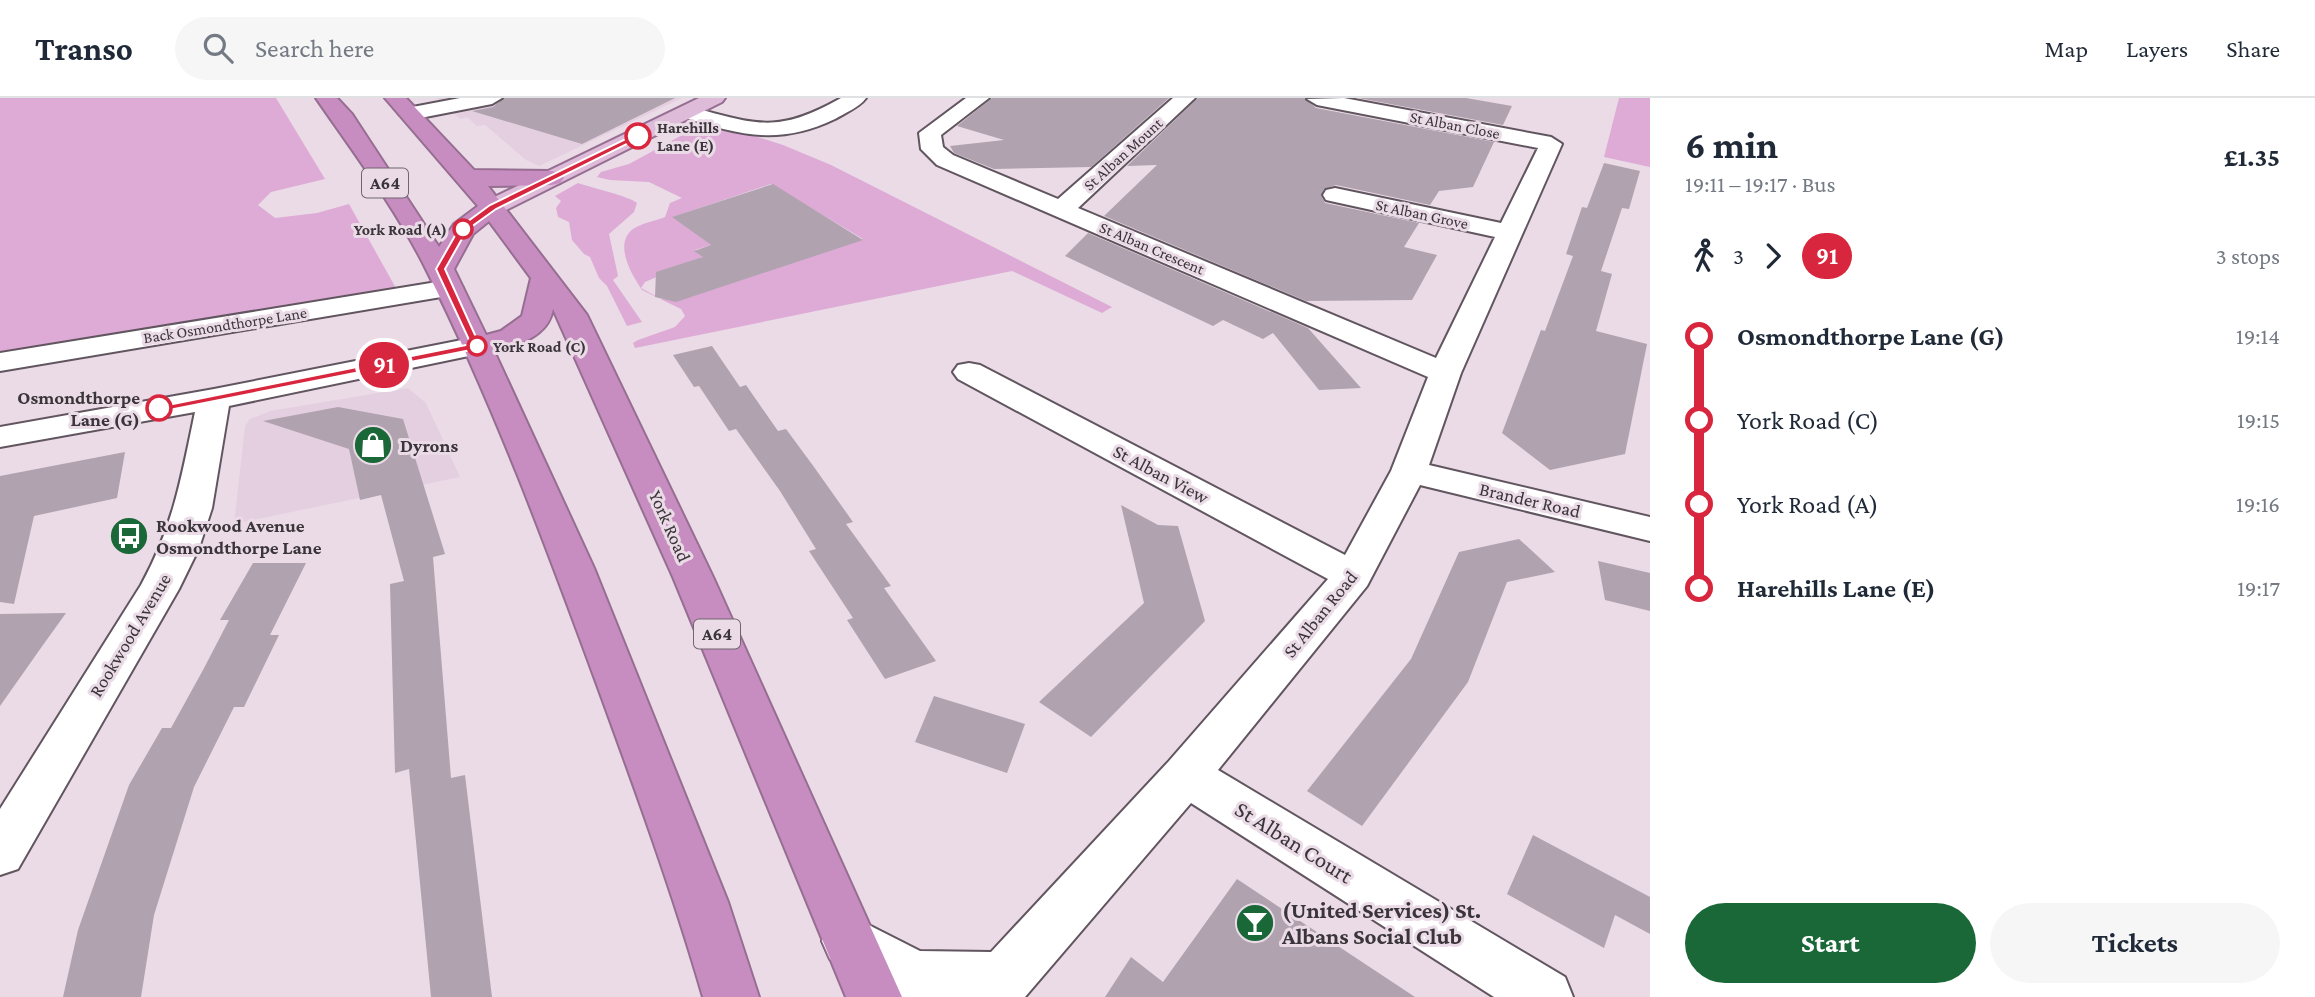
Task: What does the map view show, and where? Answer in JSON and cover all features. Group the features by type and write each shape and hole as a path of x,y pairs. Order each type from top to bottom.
{"highway":[{"name":"A64","path":"326,98 344,119 445,279 477,346 574,568 702,902 731,997"},
{"name":"York Road","path":"402,106 493,207 572,315 693,576 874,997"},
{"path":"467,177 507,180 552,178"},
{"path":"445,279 463,229 493,207"},
{"path":"477,346 511,338 536,320 544,279"}],"main road":[{"path":"493,207 715,98"}],"street":[{"path":"402,106 492,98"},
{"path":"686,112 749,131 788,131 823,118 856,98"},
{"name":"St Alban Crescent","path":"979,98 930,133 929,142 933,151 944,160 1445,373"},
{"name":"St Alban Mount","path":"1062,209 1185,98"},
{"name":"St Alban Close","path":"1317,99 1552,144"},
{"name":"St Alban Road","path":"849,941 891,968 920,978 990,988 1186,775 1353,576 1409,471 1445,373 1552,144"},
{"name":"St Alban Grove","path":"1335,195 1510,233"},
{"name":"Back Osmondthorpe Lane","path":"0,362 445,279"},
{"path":"0,437 214,399 477,346"},
{"name":"St Alban View","path":"969,372 1353,576"},
{"name":"Rookwood Avenue","path":"0,853 159,589 180,548 194,508 214,399"},
{"name":"Brander Road","path":"1409,471 1650,529"},
{"name":"St Alban Court","path":"1186,775 1545,997"}],"shaded area":[{"path":"0,98 276,98 325,179 271,192 258,205 275,218 317,213 349,204 397,290 0,354"},
{"path":"437,98 682,98 539,166 526,160 485,125 477,126 467,117 460,119"},
{"path":"1619,98 1650,98 1650,167 1604,157"},
{"path":"708,121 783,145 831,165 1112,307 1102,313 1012,271 635,348 633,343 675,327 685,316 681,309 642,290 626,260 624,251 627,235 633,229 665,217 670,203 682,198 649,182 597,177 601,172 629,164","holes":["771,184 863,239 705,292 680,293 661,299 641,288 645,282 703,257 695,250 711,245 673,217"]},
{"path":"578,183 637,203 634,212 609,234 618,276 613,280 642,322 627,326 590,257 572,240 569,222 558,217 556,208 561,201 555,196"},
{"path":"408,388 426,403 460,477 234,524 245,426 250,419 270,411"}],"building":[{"path":"504,98 675,98 582,144 472,111 493,107"},
{"path":"992,98 1169,98 1091,167 994,169 954,153 950,146 1004,140 957,126"},
{"path":"1198,98 1305,98 1316,108 1494,142 1473,187 1439,191 1430,205 1336,185 1324,189 1321,196 1325,203 1419,223 1404,247 1437,255 1412,300 1306,301 1104,216 1157,165 1127,166"},
{"path":"1358,98 1466,98 1512,106 1503,125"},
{"path":"1604,163 1640,171 1629,209 1622,208 1601,271 1612,274 1596,331 1647,344 1625,454 1550,470 1502,433 1541,330 1545,331 1573,256 1566,254 1582,207 1587,208"},
{"path":"773,184 863,240 676,302 655,297 656,272 703,257 694,251 711,245 672,217"},
{"path":"1088,233 1308,328 1361,388 1319,390 1273,333 1263,339 1223,320 1213,326 1065,256"},
{"path":"712,346 740,387 746,385 778,431 786,429 814,467 853,522 846,524 891,586 884,588 936,661 885,679 847,620 853,618 809,551 816,549 780,491 736,429 729,431 699,386 694,387 673,355"},
{"path":"338,407 403,419 445,554 433,557 451,778 465,775 492,997 431,997 409,769 395,773 390,584 404,581 381,495 360,500 349,449 263,421"},
{"path":"125,452 117,498 34,516 14,604 0,602 0,476"},
{"path":"1121,505 1158,525 1178,526 1205,621 1091,737 1039,702 1144,603"},
{"path":"1519,539 1555,572 1507,582 1468,682 1362,826 1307,791 1411,659 1459,552"},
{"path":"1598,561 1650,573 1650,611 1605,600"},
{"path":"253,563 306,563 270,635 279,635 244,707 234,707 194,787 154,915 141,997 63,997 78,930 129,785 162,728 171,728 229,620 220,620"},
{"path":"66,613 43,645 0,706 0,614"},
{"path":"934,696 1025,724 1007,773 915,742"},
{"path":"1533,835 1650,897 1650,934 1615,915 1604,948 1507,894"},
{"name":"(United Services) St. Albans Social Club","path":"1237,879 1415,997 1105,997 1131,957 1163,982"}],"bus line":[{"name":"91","path":"159,408 477,346 440,269 463,229 493,207 638,136"}],"place":[{"name":"Harehills Lane (E)","path":"638,136"},
{"name":"York Road (A)","path":"463,229"},
{"name":"York Road (C)","path":"477,346"},
{"name":"Osmondthorpe Lane (G)","path":"159,408"},
{"name":"Dyrons","path":"373,445"},
{"name":"Rookwood Avenue Osmondthorpe Lane","path":"129,536"},
{"name":"(United Services) St. Albans Social Club","path":"1255,923"}]}
